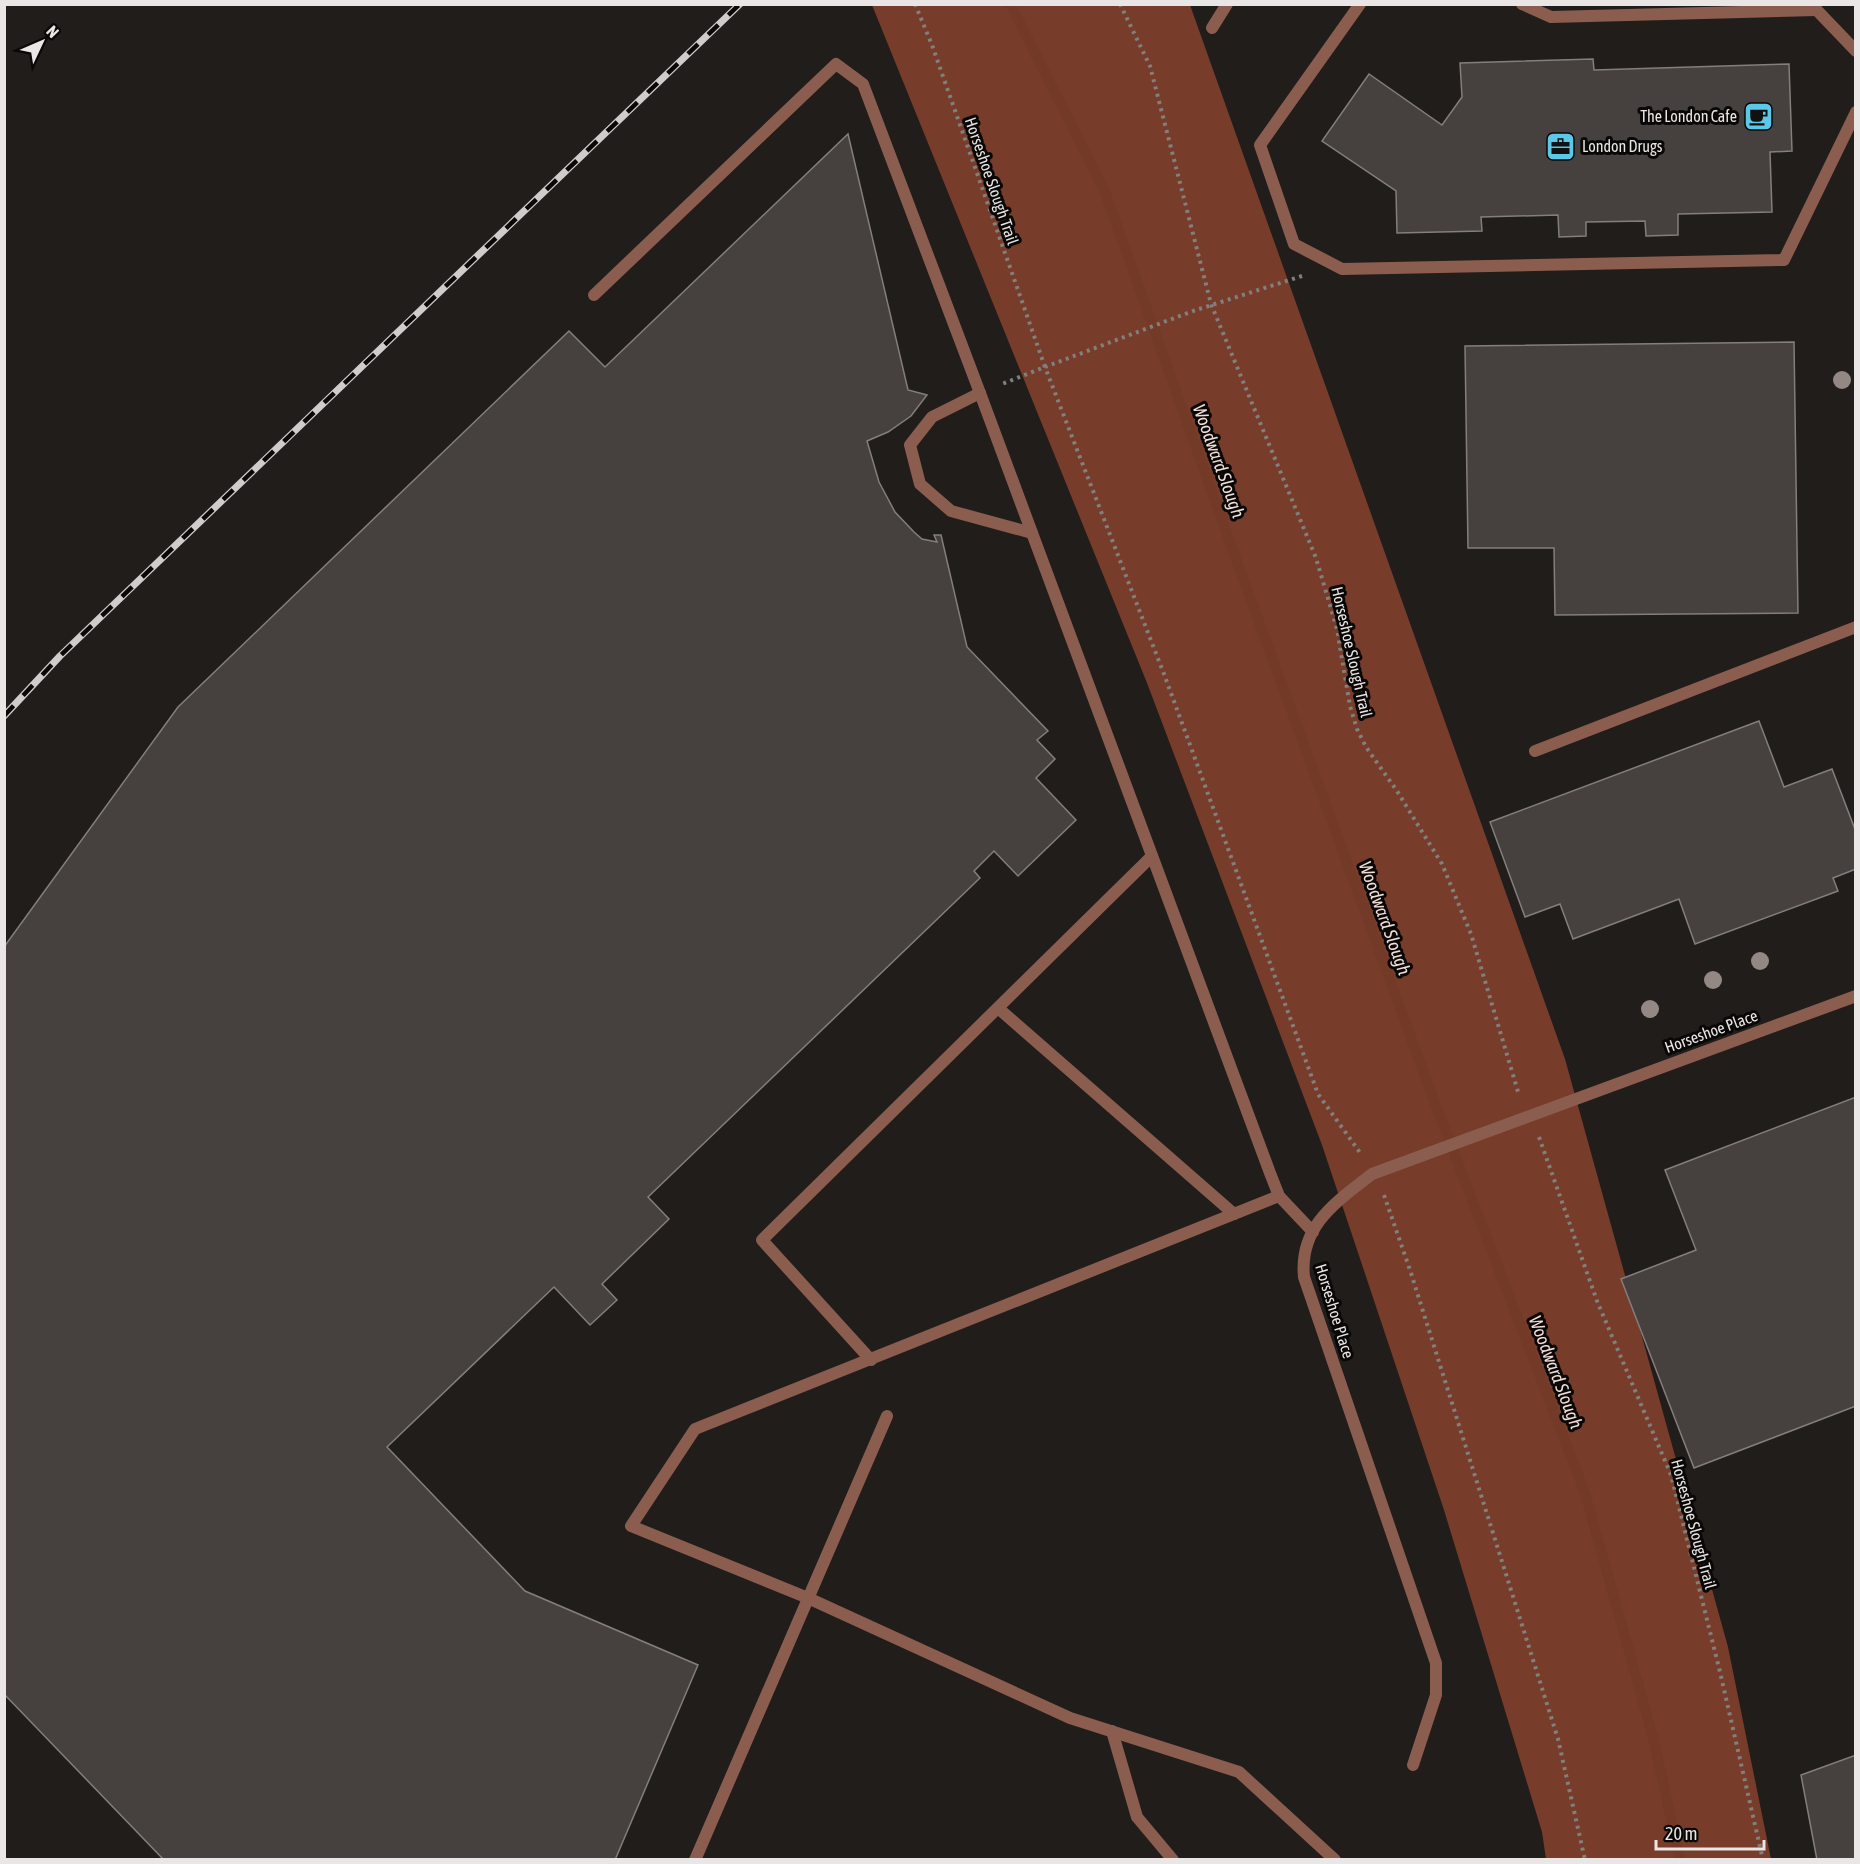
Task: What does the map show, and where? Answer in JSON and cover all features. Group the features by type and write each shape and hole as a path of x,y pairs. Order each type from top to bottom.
{"street":[{"path":"1212,28 1227,4"},
{"path":"1359,4 1260,145 1294,244 1342,269 1784,260 1856,112"},
{"path":"1522,4 1551,17 1680,9 1814,7 1856,51"},
{"path":"594,295 836,64 863,84 1279,1196 1313,1232"},
{"path":"980,393 932,417 910,445 920,484 951,511 1032,533"},
{"path":"1535,751 1856,627"},
{"path":"871,1360 762,1240 1152,856"},
{"name":"Horseshoe Place","path":"1413,1765 1436,1695 1436,1663 1304,1277 1303,1263 1306,1244 1322,1217 1333,1205 1372,1174 1856,996"},
{"path":"998,1008 1234,1214"},
{"path":"1279,1196 695,1430 631,1526 808,1598 1070,1718 1239,1772 1335,1860"},
{"path":"695,1860 887,1416"},
{"path":"1112,1731 1137,1817 1173,1860"}],"path":[{"name":"Horseshoe Slough Trail","path":"915,4 932,45 1045,367 1164,675 1318,1094 1358,1148"},
{"name":"Horseshoe Slough Trail","path":"1120,4 1150,66 1211,304 1316,558 1337,629 1350,706 1357,729 1366,747 1397,791 1442,864 1471,934 1517,1093 1521,1098"},
{"path":"980,393 1193,310 1334,264"},
{"name":"Horseshoe Slough Trail","path":"1539,1139 1597,1300 1671,1475 1720,1672 1762,1860"},
{"path":"1383,1194 1410,1270 1558,1739 1585,1860"}],"shaded area":[{"path":"872,5 1190,5 1565,1059 1728,1647 1771,1859 1546,1859 1542,1832 1444,1510 1322,1145 1147,683"}],"building":[{"name":"London Drugs","path":"1593,59 1594,70 1789,64 1792,151 1770,152 1772,212 1678,214 1678,235 1646,236 1645,221 1586,222 1586,236 1559,237 1558,215 1481,217 1482,231 1397,233 1396,191 1322,141 1369,74 1442,125 1462,97 1460,63"},
{"path":"848,134 908,390 927,395 911,416 888,432 867,441 879,482 895,512 922,539 937,542 934,535 941,535 967,647 1048,731 1037,740 1055,759 1036,778 1076,820 1018,876 994,851 974,871 980,878 648,1197 669,1219 602,1284 617,1300 590,1325 554,1287 387,1447 525,1591 698,1665 615,1860 164,1860 4,1694 4,947 178,707 569,331 605,367"},
{"path":"1794,342 1798,613 1555,615 1554,548 1468,548 1465,346"},
{"path":"1759,721 1784,787 1832,769 1856,832 1856,869 1833,878 1838,891 1695,944 1679,899 1573,939 1560,904 1525,917 1490,822"},
{"path":"1856,1097 1856,1406 1694,1468 1621,1279 1696,1250 1665,1170"},
{"path":"1856,1755 1856,1860 1817,1860 1801,1775"}],"waterway":[{"name":"Woodward Slough","path":"1010,4 1105,192 1228,537 1436,1106 1585,1493 1654,1741 1680,1860"}],"railway":[{"path":"4,716 60,656 740,4"}],"place":[{"name":"The London Cafe","path":"1758,116"},
{"name":"London Drugs","path":"1561,146"}]}
